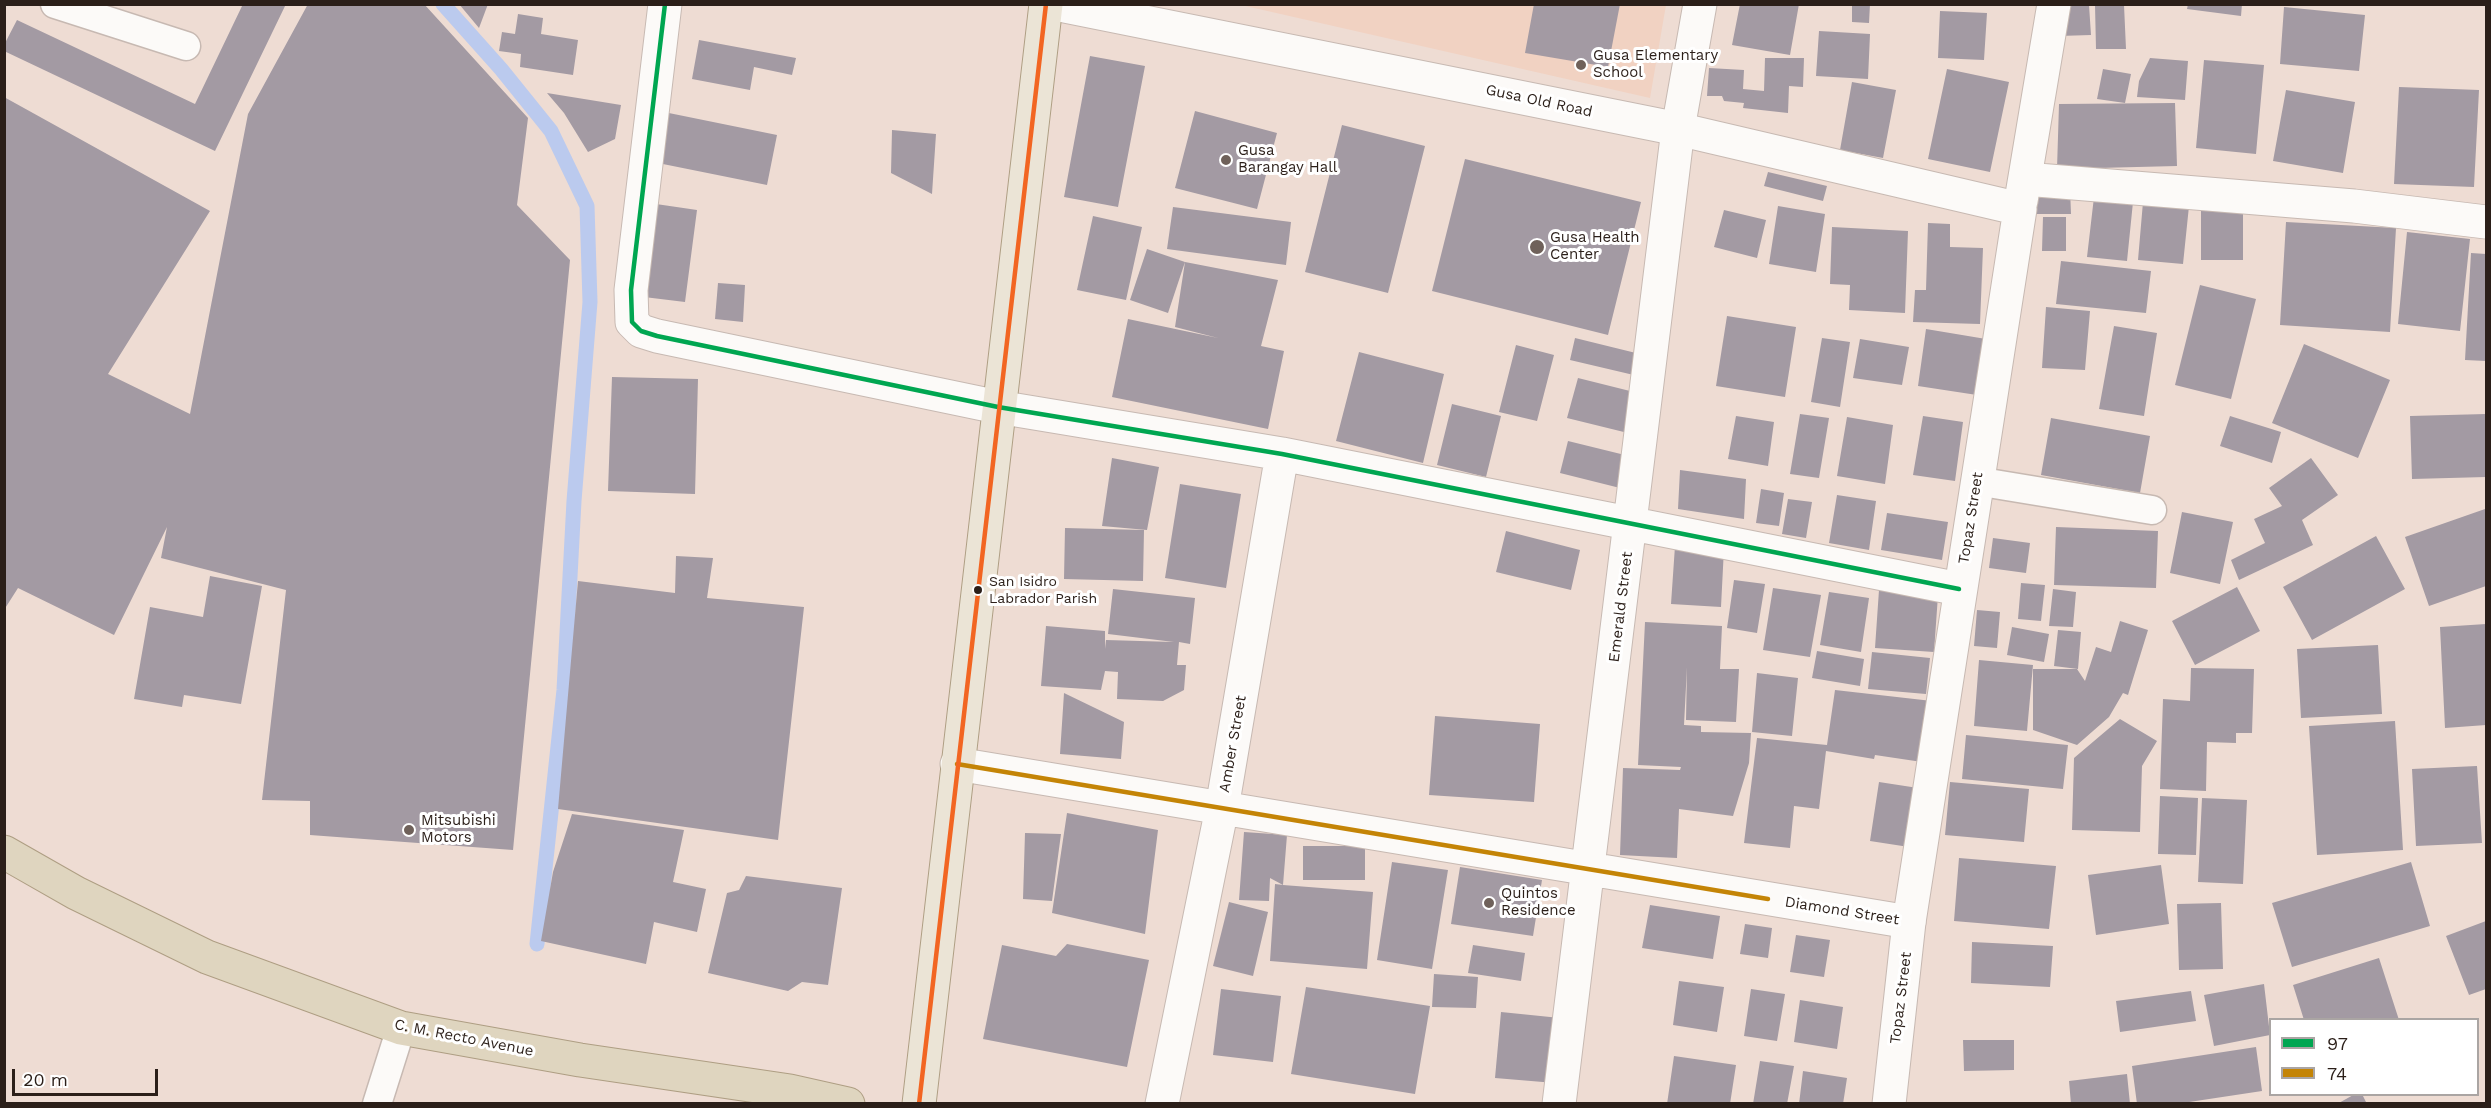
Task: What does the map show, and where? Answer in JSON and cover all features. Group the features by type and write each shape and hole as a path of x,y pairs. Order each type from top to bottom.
{"highway":[{"name":"C. M. Recto Avenue","path":"4,852 76,893 207,957 401,1028 580,1060 790,1091 848,1104"}],"main road":[{"path":"919,1104 1046,4"}],"street":[{"path":"665,4 631,290 632,322 641,331 998,407 1282,454 1959,589"},
{"name":"Gusa Old Road","path":"1055,4 1678,129 2023,194 2355,206 2487,222"},
{"name":"Emerald Street","path":"1559,1104 1678,129 1700,4"},
{"name":"Topaz Street","path":"1888,1104 1910,922 1959,589 2054,4"},
{"name":"Amber Street","path":"1162,1104 1222,808 1282,454"},
{"name":"Diamond Street","path":"957,764 1910,922"}],"lane":[{"path":"55,4 186,46"},
{"path":"1976,481 2152,510"},
{"path":"377,1104 401,1028"}],"shaded area":[{"name":"Gusa Elementary School","path":"1241,5 1666,5 1650,98"}],"building":[{"path":"243,4 286,4 215,151 4,51 4,45 17,20 195,104"},
{"path":"308,4 424,4 528,118 517,205 570,260 513,850 310,835 310,801 262,800 286,590 161,558 167,527 114,635 18,588 4,610 4,97 210,211 108,374 190,414 248,114"},
{"path":"459,4 488,4 479,28"},
{"path":"1534,4 1620,4 1608,67 1525,53"},
{"path":"1740,4 1799,4 1790,55 1732,45"},
{"path":"1852,4 1870,4 1869,23 1852,22"},
{"path":"2188,4 2242,4 2241,16 2187,9"},
{"path":"2089,5 2091,35 2059,36 2058,6"},
{"path":"2095,5 2124,5 2126,49 2096,49"},
{"path":"2284,7 2365,15 2359,71 2280,64"},
{"path":"1940,11 1987,13 1984,60 1938,58"},
{"path":"518,14 543,18 541,34 578,40 573,75 520,67 521,54 499,51 502,32 515,34"},
{"path":"1819,31 1870,34 1868,79 1816,76"},
{"path":"699,40 796,58 792,75 754,67 750,90 692,79"},
{"path":"1090,56 1145,66 1118,207 1064,197"},
{"path":"1765,58 1804,58 1803,87 1789,86 1788,113 1743,108 1744,103 1724,101 1722,96 1707,96 1709,68 1744,70 1743,89 1764,91"},
{"path":"2150,58 2188,61 2185,100 2137,97 2139,81"},
{"path":"2204,60 2264,65 2256,154 2196,148"},
{"path":"1947,69 2009,82 1990,172 1928,159"},
{"path":"2103,69 2131,74 2125,103 2097,99"},
{"path":"1852,82 1896,90 1883,158 1840,150"},
{"path":"2399,87 2479,90 2474,187 2394,184"},
{"path":"2286,90 2355,102 2343,173 2273,161"},
{"path":"547,93 621,105 615,139 588,152 564,113"},
{"path":"2175,103 2177,166 2057,169 2059,104"},
{"path":"659,111 777,135 767,185 648,161"},
{"name":"Gusa Barangay Hall","path":"1195,111 1277,133 1257,209 1175,188"},
{"path":"1342,125 1425,146 1388,293 1305,272"},
{"path":"892,130 936,134 932,194 891,173"},
{"name":"Gusa Health Center","path":"1465,159 1641,202 1608,335 1432,291"},
{"path":"1768,172 1827,186 1823,201 1764,186"},
{"path":"2035,188 2070,188 2071,214 2036,214"},
{"path":"2094,197 2133,202 2127,261 2087,257"},
{"path":"2143,202 2189,206 2183,264 2138,260"},
{"path":"656,204 697,210 685,302 644,297"},
{"path":"2201,205 2243,205 2243,260 2201,260"},
{"path":"1778,206 1825,214 1816,272 1769,264"},
{"path":"1173,207 1291,222 1286,265 1167,249"},
{"path":"1724,210 1766,220 1757,258 1714,247"},
{"path":"1093,216 1142,227 1126,300 1077,290"},
{"path":"2043,217 2066,217 2066,251 2042,251"},
{"path":"2286,222 2396,228 2390,332 2280,325"},
{"path":"1928,223 1950,224 1950,247 1983,248 1980,324 1913,322 1915,290 1926,290"},
{"path":"1832,227 1908,231 1905,313 1849,310 1850,285 1830,284"},
{"path":"2407,232 2470,239 2460,331 2398,324"},
{"path":"1147,249 1185,262 1168,313 1130,300"},
{"path":"2471,253 2486,254 2486,361 2465,360"},
{"path":"2061,261 2151,271 2146,313 2056,304"},
{"path":"1185,262 1278,280 1261,346 1284,351 1268,429 1112,397 1128,319 1218,338 1175,327"},
{"path":"718,283 745,285 743,322 715,319"},
{"path":"2200,285 2256,299 2231,399 2175,385"},
{"path":"2046,307 2090,311 2085,370 2042,368"},
{"path":"1727,316 1796,327 1785,397 1716,386"},
{"path":"2114,326 2157,333 2144,416 2099,409"},
{"path":"1926,329 1986,339 1977,395 1918,386"},
{"path":"1575,338 1644,355 1638,376 1570,360"},
{"path":"1822,338 1850,342 1840,407 1811,402"},
{"path":"1860,339 1909,347 1902,385 1853,378"},
{"path":"2304,344 2390,380 2358,458 2272,423"},
{"path":"1516,345 1554,355 1537,421 1499,412"},
{"path":"1359,352 1444,374 1423,463 1336,441"},
{"path":"612,377 698,379 695,494 608,491"},
{"path":"1578,378 1642,394 1632,434 1567,418"},
{"path":"1452,404 1501,416 1486,477 1437,465"},
{"path":"1800,414 1829,418 1819,478 1790,474"},
{"path":"2486,414 2486,477 2412,479 2410,416"},
{"path":"1736,416 1774,422 1768,466 1728,459"},
{"path":"1923,416 1963,422 1955,481 1913,475"},
{"path":"2230,416 2281,432 2272,463 2220,446"},
{"path":"1847,417 1893,425 1885,484 1837,476"},
{"path":"2051,418 2150,436 2140,493 2041,475"},
{"path":"1568,441 1633,457 1624,489 1560,473"},
{"path":"1112,458 1159,467 1147,530 1102,526"},
{"path":"2311,458 2338,495 2302,520 2313,545 2239,580 2231,560 2265,543 2254,519 2282,506 2269,488"},
{"path":"1680,470 1746,479 1744,519 1678,509"},
{"path":"1180,484 1241,494 1226,588 1165,578"},
{"path":"1761,489 1784,493 1779,526 1756,523"},
{"path":"1837,495 1876,501 1869,550 1829,543"},
{"path":"1788,499 1812,502 1806,538 1782,534"},
{"path":"2485,509 2486,586 2429,606 2405,537"},
{"path":"2182,512 2233,522 2220,584 2170,573"},
{"path":"1887,513 1948,522 1942,560 1881,550"},
{"path":"2056,527 2158,531 2156,588 2054,585"},
{"path":"1065,528 1144,530 1143,581 1064,579"},
{"path":"1506,531 1580,550 1571,590 1496,572"},
{"path":"2376,536 2405,589 2312,640 2283,587"},
{"path":"1993,538 2030,543 2026,573 1989,568"},
{"path":"1675,546 1724,548 1721,607 1671,604"},
{"path":"676,556 713,558 707,598 804,607 778,840 558,809 578,581 675,593"},
{"path":"210,576 262,586 241,704 184,695 182,707 134,699 150,607 203,617"},
{"path":"1734,580 1765,584 1757,633 1727,628"},
{"path":"2021,583 2045,585 2041,621 2018,619"},
{"path":"2237,587 2260,631 2195,665 2172,621"},
{"path":"1773,588 1821,595 1810,657 1763,650"},
{"path":"1113,589 1195,598 1190,644 1179,642 1177,665 1186,665 1184,690 1163,701 1117,699 1118,672 1105,671 1101,690 1041,686 1046,626 1105,631 1105,649 1106,640 1174,642 1108,634"},
{"path":"2053,589 2076,592 2073,627 2049,626"},
{"path":"1879,590 1938,595 1934,652 1875,648"},
{"path":"1829,592 1869,598 1861,652 1820,645"},
{"path":"1977,610 2000,612 1997,648 1974,646"},
{"path":"2120,621 2148,630 2128,695 2123,693 2109,717 2077,745 2033,730 2033,669 2077,669 2085,681 2096,647 2111,652"},
{"path":"1645,622 1722,626 1720,669 1739,669 1736,722 1686,720 1687,667 1684,725 1701,726 1701,732 1751,733 1749,763 1733,816 1679,809 1677,858 1620,855 1623,768 1680,770 1681,767 1638,765"},
{"path":"2486,624 2486,725 2445,728 2440,627"},
{"path":"2012,627 2049,634 2044,662 2007,655"},
{"path":"2058,630 2081,632 2078,669 2054,666"},
{"path":"2378,645 2382,714 2301,718 2297,649"},
{"path":"1817,651 1864,659 1860,686 1812,678"},
{"path":"1872,652 1930,658 1926,694 1868,689"},
{"path":"1979,660 2033,665 2027,731 1974,726"},
{"path":"2191,668 2254,669 2252,733 2236,733 2236,743 2207,742 2206,791 2160,789 2163,699 2190,701"},
{"path":"1757,673 1798,678 1792,736 1752,732"},
{"path":"1835,690 1932,701 1922,762 1875,755 1874,759 1826,751 1819,809 1794,806 1790,848 1744,843 1757,738 1827,745"},
{"path":"1064,693 1124,722 1121,759 1060,754"},
{"path":"1435,716 1540,724 1534,802 1429,795"},
{"path":"2120,719 2157,741 2142,766 2140,832 2072,830 2074,758"},
{"path":"2395,721 2403,850 2317,855 2309,726"},
{"path":"1966,735 2068,745 2063,789 1962,779"},
{"path":"2477,766 2482,843 2416,846 2412,769"},
{"path":"1879,782 1918,788 1909,847 1870,841"},
{"path":"1950,782 2029,789 2024,842 1945,835"},
{"path":"2160,796 2198,798 2196,855 2158,854"},
{"path":"2202,798 2247,800 2243,884 2198,882"},
{"path":"1067,813 1158,830 1145,934 1052,913"},
{"path":"572,814 684,830 673,882 706,889 697,932 654,922 646,964 541,941 553,872"},
{"path":"1244,832 1287,835 1283,885 1270,878 1269,901 1239,900"},
{"path":"1025,833 1061,834 1052,901 1023,899"},
{"path":"1303,846 1365,846 1365,880 1303,880"},
{"path":"1959,858 2056,866 2049,929 1954,921"},
{"path":"1392,862 1448,870 1432,969 1377,960"},
{"path":"2411,862 2430,926 2292,967 2272,903"},
{"path":"2161,865 2169,924 2096,935 2088,875"},
{"path":"1460,867 1542,880 1533,936 1451,924"},
{"path":"746,876 842,888 828,985 802,982 788,991 708,973 727,893 739,890"},
{"path":"1275,884 1373,892 1367,969 1270,961"},
{"path":"1229,902 1268,912 1253,976 1213,966"},
{"path":"2221,903 2223,969 2179,970 2177,904"},
{"path":"1650,905 1720,916 1713,959 1642,948"},
{"path":"2486,921 2486,989 2469,995 2446,936"},
{"path":"1745,924 1772,928 1768,958 1740,954"},
{"path":"1796,935 1830,940 1824,977 1790,972"},
{"path":"1972,942 2053,946 2050,987 1971,983"},
{"path":"1067,944 1149,960 1127,1067 983,1039 1002,945 1056,956"},
{"path":"1473,945 1525,953 1521,981 1468,973"},
{"path":"2379,958 2398,1018 2303,1018 2293,985"},
{"path":"1434,974 1478,977 1476,1008 1432,1007"},
{"path":"1679,981 1724,987 1717,1032 1673,1025"},
{"path":"2264,984 2269,1035 2214,1046 2204,995"},
{"path":"1306,987 1430,1006 1415,1094 1291,1074"},
{"path":"1221,989 1281,996 1273,1062 1213,1055"},
{"path":"1751,989 1785,994 1777,1041 1744,1036"},
{"path":"2191,991 2196,1021 2120,1032 2116,1001"},
{"path":"1800,1000 1843,1007 1837,1049 1794,1042"},
{"path":"1501,1012 1560,1018 1555,1083 1495,1078"},
{"path":"1963,1040 2014,1040 2014,1070 1964,1071"},
{"path":"2256,1047 2262,1091 2176,1104 2137,1104 2132,1066"},
{"path":"1674,1056 1736,1065 1730,1104 1667,1104"},
{"path":"1760,1061 1794,1066 1787,1104 1753,1104"},
{"path":"1803,1071 1847,1078 1843,1104 1799,1104"},
{"path":"2127,1074 2130,1104 2071,1104 2069,1081"},
{"path":"2351,1096 2363,1096 2367,1104 2337,1104"}],"waterway":[{"path":"443,4 501,69 551,131 587,206 590,302 574,501 564,690 537,944"}],"transit line":[{"name":"97","path":"665,4 631,290 632,322 641,331 998,407 1282,454 1959,589"},
{"path":"919,1104 1046,4"},
{"name":"74","path":"957,764 1768,899"}],"place":[{"name":"Gusa Elementary School","path":"1581,65"},
{"name":"Gusa Barangay Hall","path":"1226,160"},
{"name":"Gusa Health Center","path":"1537,247"},
{"name":"San Isidro Labrador Parish","path":"978,590"},
{"name":"Mitsubishi Motors","path":"409,830"},
{"name":"Quintos Residence","path":"1489,903"}]}
